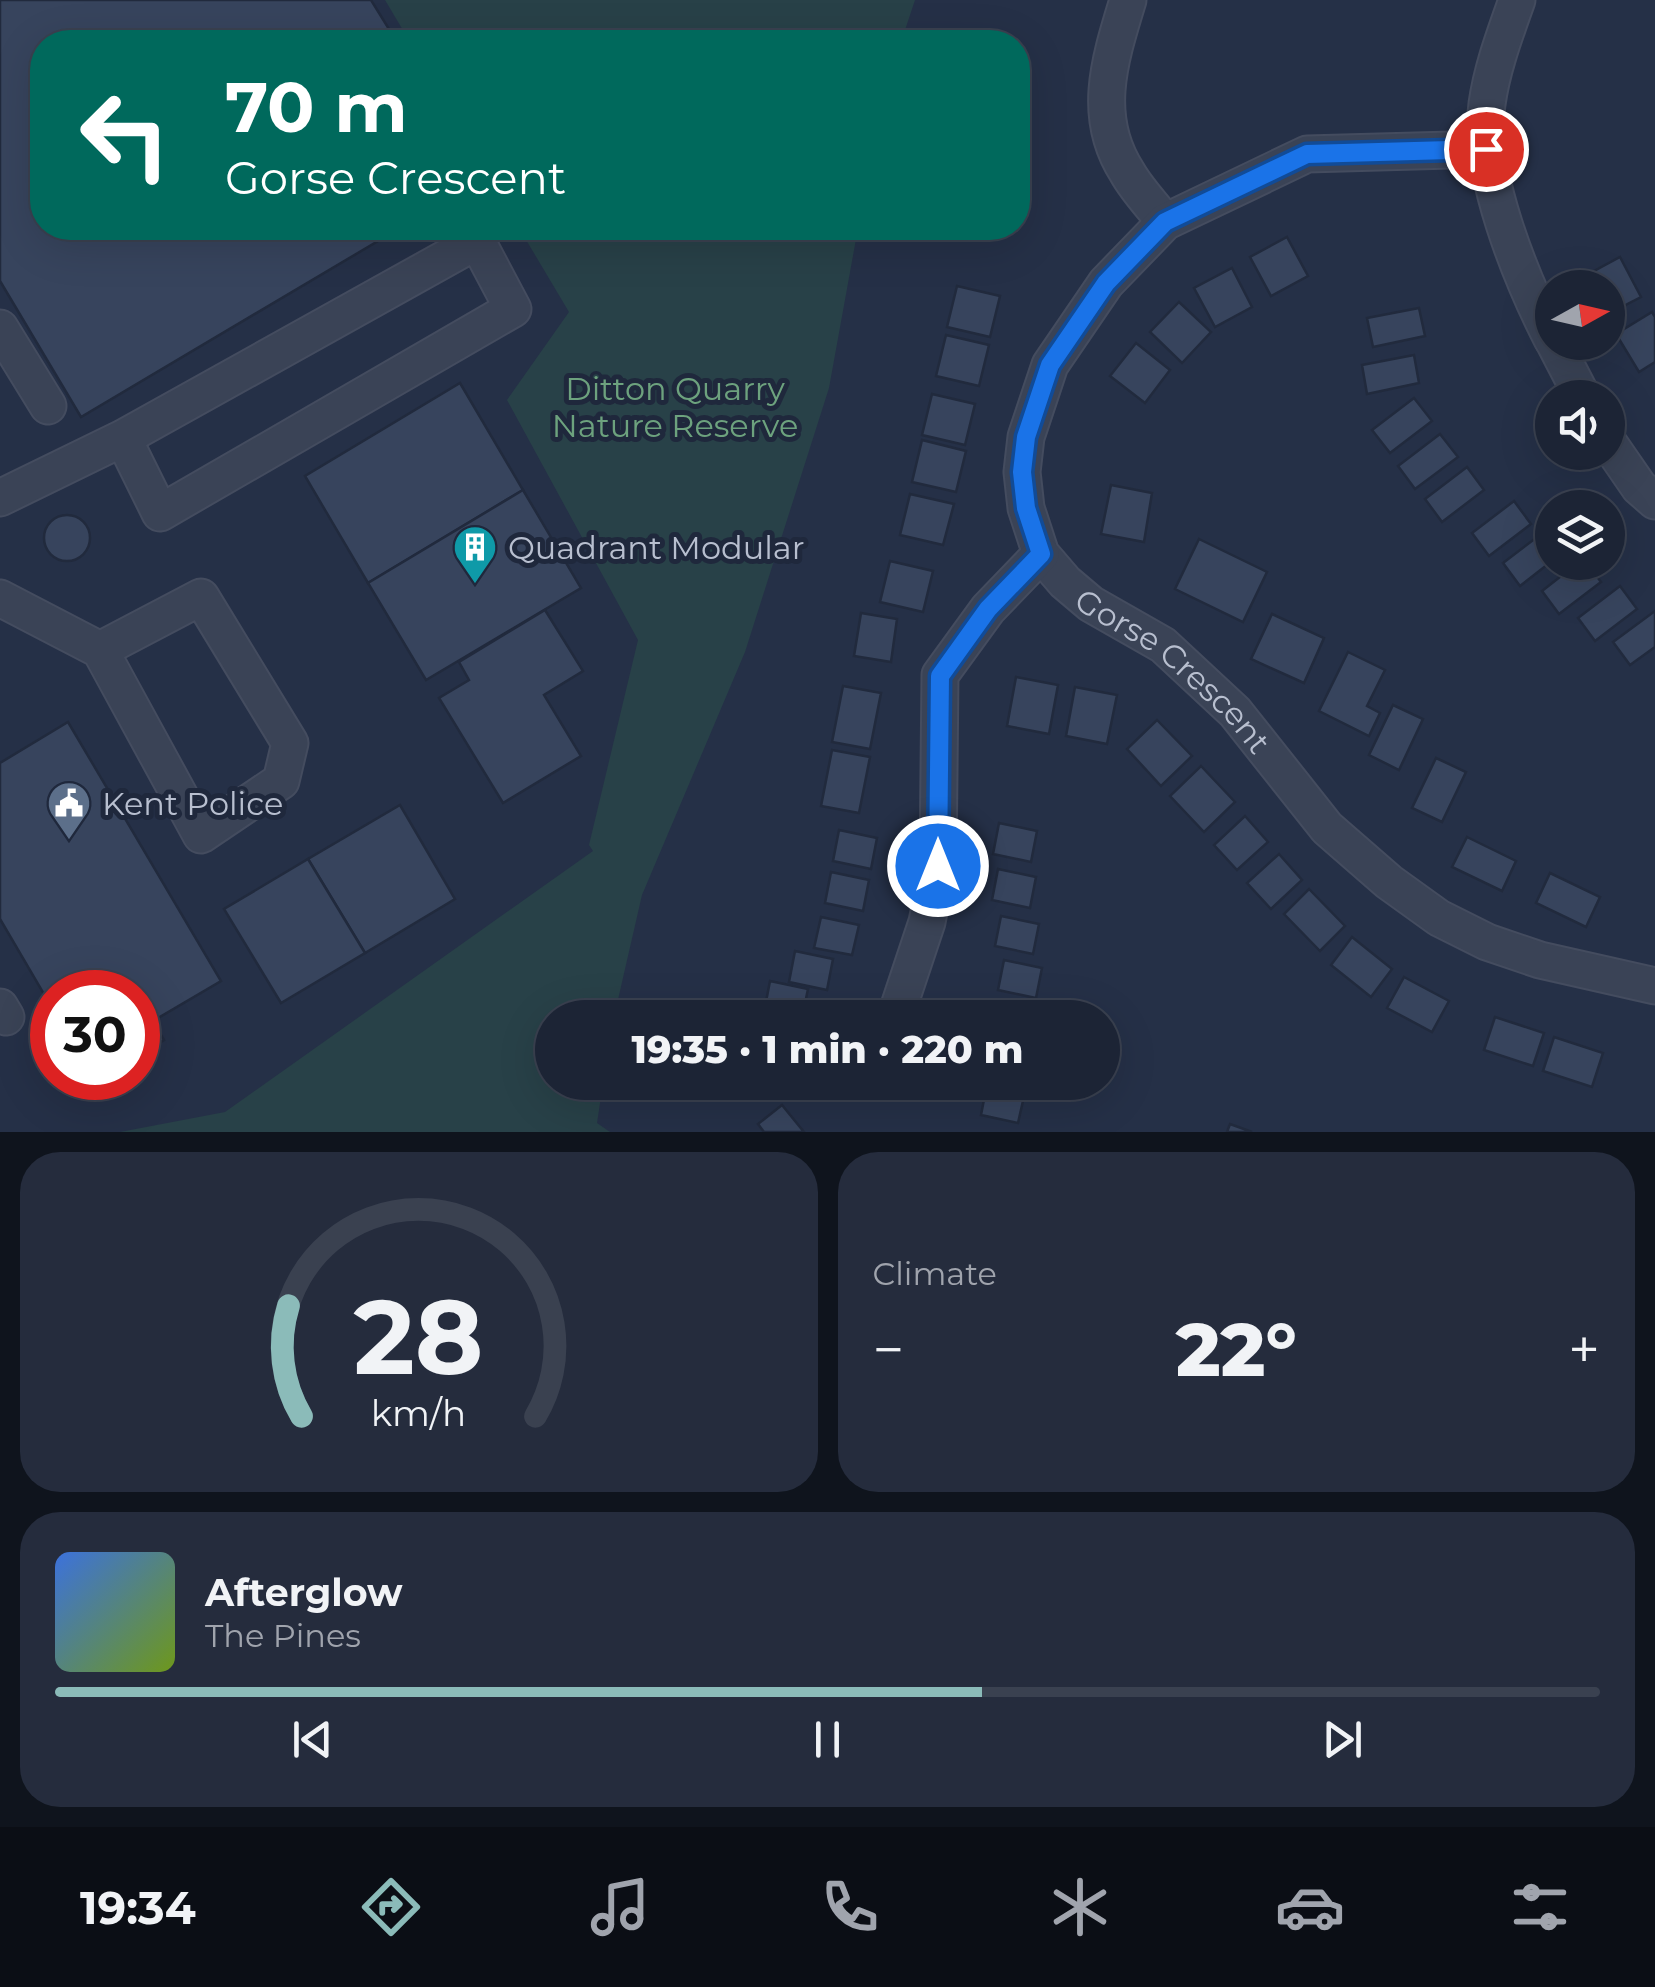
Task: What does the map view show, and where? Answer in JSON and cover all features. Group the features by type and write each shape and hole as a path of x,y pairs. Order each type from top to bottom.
{"street":[{"path":"1128,0 1109,62 1106,108 1111,140 1126,172 1165,222"},
{"path":"1517,0 1496,60 1486,107 1486,149 1498,205 1535,300"},
{"name":"Gorse Crescent","path":"1486,149 1307,154 1165,222 1106,283 1050,365 1026,437 1022,472 1026,508 1041,554 1065,582 1090,604 1162,644 1235,712 1327,828 1389,882 1439,918 1486,942 1540,960 1655,986"},
{"path":"0,498 124,438 476,240 513,308 160,513 124,438"},
{"path":"0,328 48,406"},
{"path":"1625,466 1655,501"},
{"path":"901,1000 927,922 938,866 940,676 988,609 1041,554"},
{"path":"0,598 100,650 201,834 281,781 290,743 201,598 100,650"}],"green space":[{"path":"385,0 915,0 905,30 403,30"},
{"name":"Ditton Quarry Nature Reserve","path":"526,240 856,240 829,388 745,652 642,895 618,1000 535,1000 535,1100 600,1100 597,1123 610,1132 120,1132 225,1112 593,851 589,845 638,640 507,400 569,312"}],"building":[{"path":"0,0 371,0 390,30 30,30 30,240 380,240 81,417 0,281"},
{"path":"1287,237 1308,276 1271,296 1250,257"},
{"path":"1620,257 1641,297 1625,305 1625,270 1596,270"},
{"path":"1232,268 1252,307 1215,327 1194,288"},
{"path":"957,286 1000,296 990,337 947,327"},
{"path":"1179,302 1211,332 1182,363 1150,332"},
{"path":"1419,308 1425,336 1373,347 1367,318"},
{"path":"1652,312 1655,317 1655,362 1639,372 1625,349 1625,328"},
{"path":"946,335 989,345 979,386 936,376"},
{"path":"1136,343 1170,370 1145,403 1110,376"},
{"path":"1414,355 1419,383 1367,394 1362,365"},
{"path":"460,383 523,490 368,583 305,476"},
{"path":"932,394 975,404 965,445 922,435"},
{"path":"1414,398 1432,421 1390,453 1372,430"},
{"path":"1440,434 1458,457 1415,489 1398,466"},
{"path":"922,440 966,451 956,492 912,482"},
{"path":"1467,467 1484,490 1442,522 1425,499"},
{"path":"1111,485 1152,493 1144,542 1101,534"},
{"name":"Quadrant Modular","path":"523,490 581,588 426,680 368,583"},
{"path":"910,494 954,504 943,545 900,535"},
{"path":"1514,501 1531,524 1489,556 1472,533"},
{"path":"67,515 83,522 90,538 83,554 67,561 51,554 44,538 51,522"},
{"path":"1199,539 1267,572 1243,622 1175,589"},
{"path":"1535,539 1535,574 1520,586 1503,563"},
{"path":"890,561 933,571 923,612 880,602"},
{"path":"1556,580 1601,582 1559,614 1542,591"},
{"path":"1620,586 1637,609 1595,641 1578,618"},
{"path":"545,610 583,671 544,695 581,756 503,803 439,698 469,680 459,662"},
{"path":"1655,611 1655,647 1630,665 1613,642"},
{"path":"861,613 897,619 891,662 854,656"},
{"path":"1272,614 1324,638 1304,683 1251,659"},
{"path":"1348,652 1385,670 1367,706 1380,713 1369,736 1319,711"},
{"path":"1016,677 1058,685 1049,734 1007,726"},
{"path":"843,686 881,693 870,749 832,742"},
{"path":"1075,687 1117,695 1107,744 1066,736"},
{"path":"1393,705 1423,719 1399,770 1369,755"},
{"path":"1157,720 1192,756 1161,786 1127,749"},
{"name":"Kent Police","path":"68,722 221,981 160,1017 160,970 30,970 0,919 0,763"},
{"path":"832,750 870,757 859,813 821,806"},
{"path":"1436,758 1466,772 1442,822 1412,808"},
{"path":"1201,766 1235,802 1204,832 1170,796"},
{"path":"400,805 455,899 365,953 308,859"},
{"path":"1245,816 1268,842 1237,870 1214,845"},
{"path":"999,823 1037,831 1031,862 993,854"},
{"path":"839,830 877,838 871,869 833,861"},
{"path":"1467,837 1516,861 1502,891 1452,867"},
{"path":"1279,854 1302,880 1271,909 1247,883"},
{"path":"308,859 365,953 281,1003 224,909"},
{"path":"998,869 1036,877 1030,908 992,900"},
{"path":"831,872 869,880 863,911 825,903"},
{"path":"1550,873 1600,897 1586,927 1536,903"},
{"path":"1309,889 1345,926 1320,951 1284,914"},
{"path":"1001,916 1039,924 1033,954 995,946"},
{"path":"821,917 859,925 852,955 814,948"},
{"path":"1352,937 1392,969 1371,997 1331,965"},
{"path":"795,951 833,959 827,990 789,982"},
{"path":"1004,960 1042,968 1036,998 998,990"},
{"path":"1404,977 1449,1001 1432,1032 1387,1008"},
{"path":"770,981 808,989 806,1000 766,1000"},
{"path":"1495,1017 1544,1033 1533,1066 1484,1050"},
{"path":"1554,1037 1603,1053 1592,1087 1543,1071"},
{"path":"984,1100 1023,1100 1018,1123 981,1115"},
{"path":"782,1105 804,1132 764,1132 758,1124"},
{"path":"1230,1124 1252,1132 1227,1132"}],"place":[{"name":"Quadrant Modular","path":"475,585"},
{"name":"Kent Police","path":"69,841"}],"route":[{"path":"938,866 940,676 988,609 1041,554 1026,508 1022,472 1026,437 1050,365 1106,283 1165,222 1307,154 1486,149"}]}
